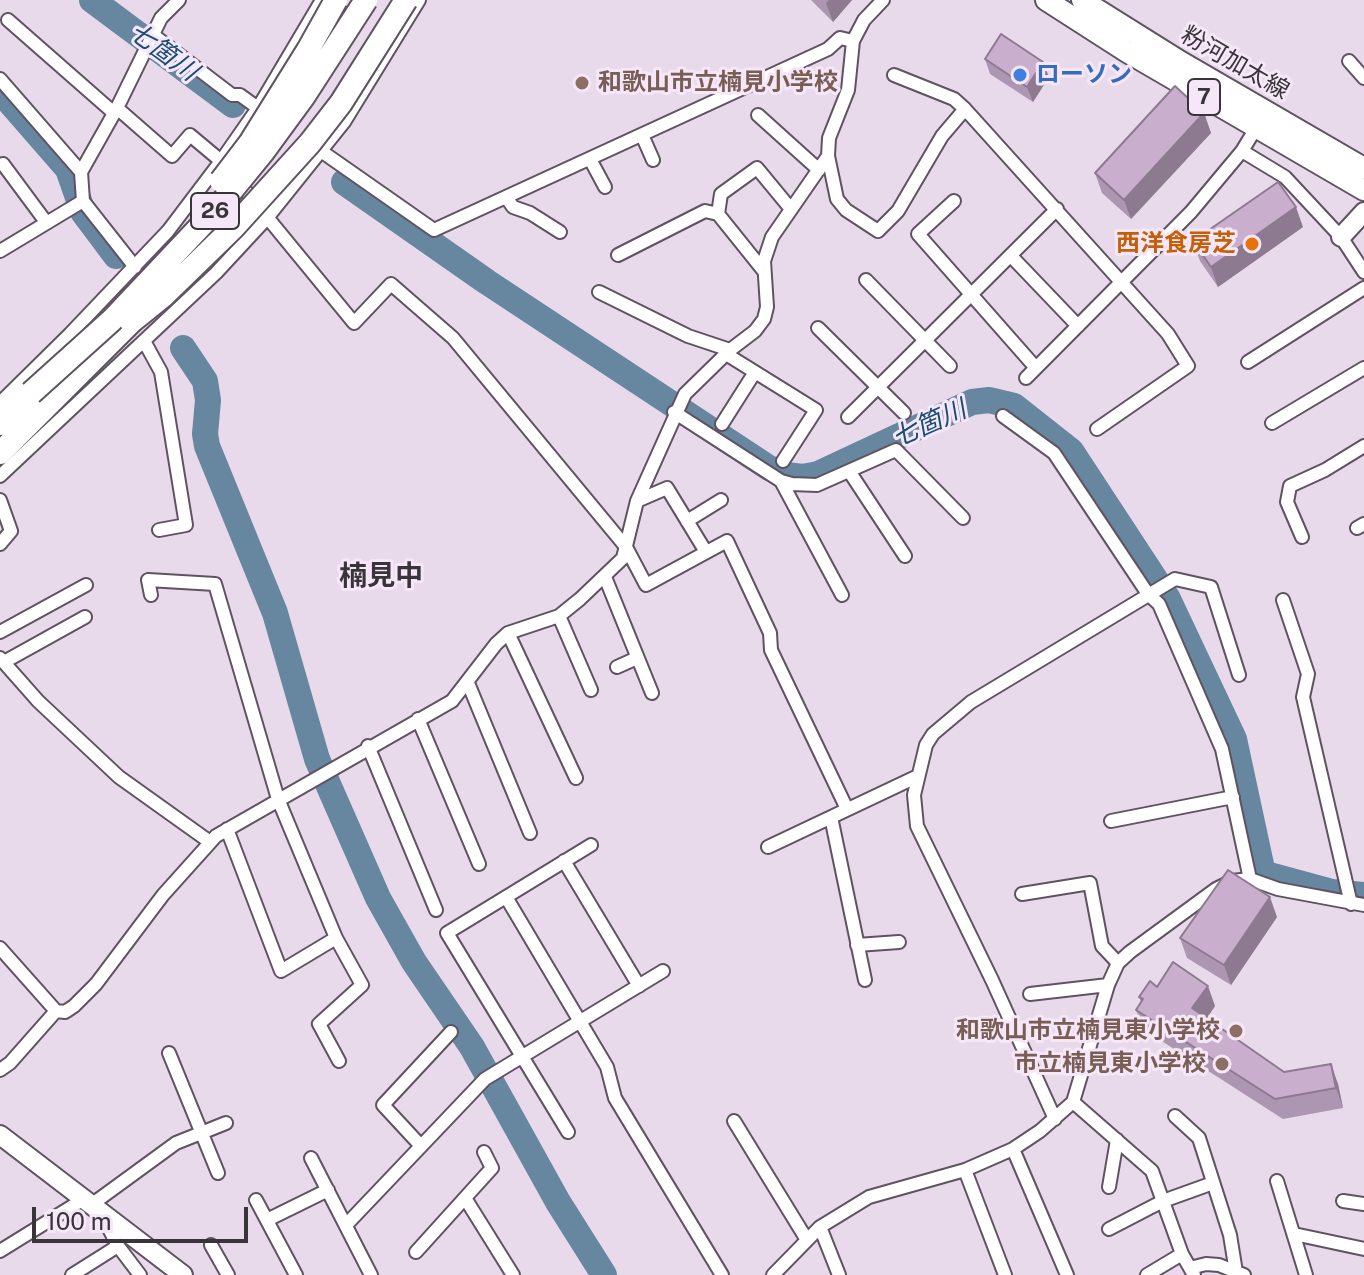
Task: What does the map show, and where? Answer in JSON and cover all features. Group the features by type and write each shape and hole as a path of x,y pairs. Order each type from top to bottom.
{"highway":[{"name":"26","path":"0,424 181,234 250,143 336,0"},
{"name":"26","path":"31,393 112,320 214,212 304,96 366,0"},
{"name":"26","path":"0,453 138,332 273,161 341,66 381,0"},
{"name":"26","path":"138,332 162,297 233,228 310,143 357,80 406,0"}],"main road":[{"name":"粉河加太線","path":"1046,0 1127,52 1364,190"},
{"name":"粉河加太線","path":"1082,0 1181,62 1364,168"}],"street":[{"path":"135,267 80,202 81,172 116,111 161,18 179,0"},
{"path":"0,403 168,231 258,108 322,0"},
{"path":"0,476 138,332 216,273 267,218 344,122 419,0"},
{"path":"883,0 864,20 853,41 848,90 829,138 828,156 837,199 846,210 878,231 898,211 942,136 965,109"},
{"path":"8,20 172,156 190,135 221,161 354,323 391,284 453,338 626,547 646,585 727,541 770,633 771,650 847,809"},
{"path":"321,151 434,230 828,49 840,38 853,41"},
{"path":"149,40 232,95 240,95 258,108"},
{"path":"1349,61 1364,78"},
{"path":"894,75 954,99 965,109 1168,334 1188,366 1097,429"},
{"path":"0,79 81,172"},
{"path":"758,115 819,170"},
{"path":"1026,378 1191,212 1242,151 1256,128"},
{"path":"642,135 653,160"},
{"path":"1242,151 1285,177 1341,237 1364,272"},
{"path":"0,948 56,1011 65,1012 96,984 163,895 210,842 368,746 452,701 508,633 559,616 605,577 623,558 637,501 685,394 728,352 755,331 764,319 767,307 763,270 772,237 828,156"},
{"path":"590,159 605,187"},
{"path":"3,164 46,222"},
{"path":"718,214 721,194 757,168 790,208"},
{"path":"506,197 513,207 530,213 560,232"},
{"path":"954,201 918,234 1036,368"},
{"path":"0,251 80,202"},
{"path":"848,417 1057,209"},
{"path":"618,255 705,211 718,214 763,270"},
{"path":"1341,237 1364,212"},
{"path":"1011,256 1078,326"},
{"path":"866,280 950,366"},
{"path":"1248,362 1364,288"},
{"path":"599,292 728,352 816,410 783,461"},
{"path":"818,328 904,413"},
{"path":"138,332 161,372 186,525 159,530"},
{"path":"1272,423 1364,368"},
{"path":"722,424 755,372"},
{"path":"677,407 781,481 792,484 817,485 896,450 963,518"},
{"path":"1003,416 1054,453 1157,589 1159,604 1222,749 1250,879"},
{"path":"1302,537 1287,502 1290,486 1325,470 1364,446"},
{"path":"849,471 905,556"},
{"path":"781,481 842,595"},
{"path":"637,501 667,488 706,552"},
{"path":"0,500 11,531 0,544"},
{"path":"687,521 721,500"},
{"path":"605,577 652,693"},
{"path":"1055,1119 917,826 914,795 926,745 933,734 971,702 1175,579 1211,587 1239,675"},
{"path":"151,595 148,580 215,584 278,799 336,938 362,985 319,1024 339,1061"},
{"path":"0,632 86,585"},
{"path":"773,1275 820,1227 869,1197 965,1170 1013,1149 1055,1119 1073,1102 1108,985 1118,963 1216,889 1232,881 1250,879 1278,889 1353,899 1303,697 1308,674 1283,600"},
{"path":"559,616 591,690"},
{"path":"85,617 2,660 38,701 119,777 210,842"},
{"path":"508,633 576,778"},
{"path":"617,667 637,658"},
{"path":"468,683 530,833"},
{"path":"418,719 479,864"},
{"path":"368,746 436,910"},
{"path":"768,847 918,776"},
{"path":"1111,821 1233,797"},
{"path":"831,817 865,980"},
{"path":"227,829 281,971 336,938"},
{"path":"568,1132 447,933 591,845"},
{"path":"564,861 639,986"},
{"path":"1022,894 1090,883 1102,946 1118,963"},
{"path":"506,897 607,1067 615,1098 722,1275"},
{"path":"857,945 899,942"},
{"path":"346,1225 490,1076 663,971"},
{"path":"1030,994 1108,985"},
{"path":"0,1070 10,1063 56,1011"},
{"path":"421,1146 383,1105 451,1032"},
{"path":"169,1053 218,1173"},
{"path":"1073,1102 1152,1171 1182,1254 1192,1272 1206,1264 1240,1273"},
{"path":"1175,1116 1199,1138 1240,1273"},
{"path":"734,1121 807,1240"},
{"path":"0,1251 91,1205 176,1143 226,1123"},
{"path":"0,1135 183,1275"},
{"path":"1109,1187 1117,1140"},
{"path":"1013,1149 1067,1275"},
{"path":"416,1252 492,1168 484,1152"},
{"path":"311,1158 371,1275"},
{"path":"965,1170 1005,1275"},
{"path":"1277,1181 1306,1275"},
{"path":"1109,1229 1163,1201 1213,1183"},
{"path":"267,1220 328,1190"},
{"path":"465,1198 513,1275"},
{"path":"256,1200 296,1275"},
{"path":"1343,1201 1364,1204"},
{"path":"91,1205 140,1275"},
{"path":"820,1227 839,1275"},
{"path":"1294,1234 1364,1249"},
{"path":"211,1245 228,1275"},
{"path":"72,1275 118,1246"},
{"path":"1147,1275 1182,1254"}],"building":[{"path":"1001,34 1043,62 1027,87 985,59"},
{"path":"1175,86 1204,113 1124,200 1095,173"},
{"path":"1278,182 1296,207 1211,267 1193,241"},
{"path":"1228,870 1270,897 1224,965 1180,938"},
{"path":"1173,962 1208,986 1192,1008 1284,1072 1331,1064 1336,1088 1275,1099 1136,1010 1143,999 1139,997 1150,981 1157,987"}],"waterway":[{"name":"七箇川","path":"92,0 233,105"},
{"path":"0,91 68,169 83,212 116,256"},
{"name":"七箇川","path":"344,182 487,282 769,468 786,475 803,477 818,474 972,402 989,400 1014,406 1071,451 1168,599 1234,739 1262,869 1266,874 1332,892 1364,895"},
{"path":"183,348 205,381 208,400 207,446 275,613 317,759 378,898 414,962 472,1047 558,1202 604,1275"}],"place":[{"name":"ローソン","path":"1020,75"},
{"name":"和歌山市立楠見小学校","path":"582,83"},
{"name":"西洋食房芝","path":"1252,244"},
{"name":"和歌山市立楠見東小学校","path":"1236,1031"},
{"name":"市立楠見東小学校","path":"1222,1064"}],"district":[{"name":"楠見中","path":"381,576"}]}
